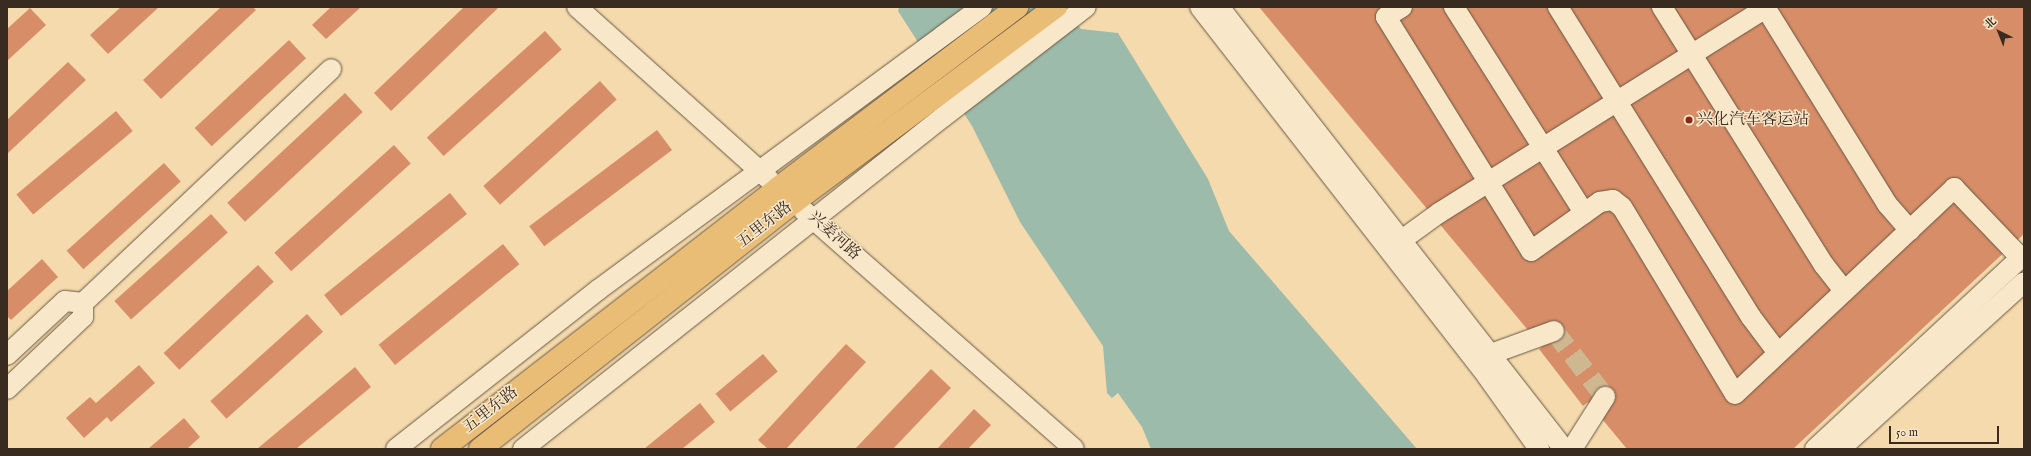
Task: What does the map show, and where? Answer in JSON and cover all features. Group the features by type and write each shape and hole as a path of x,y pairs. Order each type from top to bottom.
{"main road":[{"name":"五里东路","path":"442,449 778,188 1018,7"},
{"name":"五里东路","path":"480,449 794,202 937,109 1056,7"}],"street":[{"name":"兴姜河路","path":"577,7 778,188 1074,449"},
{"path":"396,449 598,290 982,7"},
{"path":"523,449 814,219 937,109 1086,7"},
{"path":"1200,7 1395,245 1491,354 1564,449"},
{"path":"1219,7 1395,245 1539,449"},
{"path":"1402,7 1386,18 1531,251 1600,202 1613,200 1622,207 1735,394 1954,188 2022,256 1815,449"},
{"path":"1454,7 1584,213"},
{"path":"1558,7 1751,317 1778,353"},
{"path":"1662,7 1824,265 1844,291"},
{"path":"1395,245 1488,183 1692,56 1766,7 1888,204 1910,230"},
{"path":"7,389 83,317 83,303 331,68"},
{"path":"1840,449 2024,282"},
{"path":"7,355 65,302 83,303"},
{"path":"1491,354 1554,331"},
{"path":"1572,449 1605,396"}],"shaded area":[{"path":"899,7 1063,7 1081,29 1118,33 1208,179 1229,231 1417,449 1151,449 1142,427 1118,393 1112,398 1107,393 1103,346 1020,222 972,126 898,11"}],"building":[{"path":"121,7 159,7 108,54 90,35"},
{"path":"221,7 253,7 256,10 161,99 143,80"},
{"path":"331,7 361,7 326,39 312,25"},
{"path":"464,7 499,7 391,111 374,93"},
{"name":"兴化汽车客运站","path":"1259,7 2024,7 2024,234 1793,449 1627,449 1588,402 1583,406 1539,349 1542,347"},
{"path":"30,8 46,25 7,61 7,29"},
{"path":"545,31 562,50 444,156 427,137"},
{"path":"289,40 306,58 212,146 195,128"},
{"path":"68,62 86,80 7,154 7,120"},
{"path":"600,81 617,100 500,205 483,186"},
{"path":"345,93 363,112 245,222 227,203"},
{"path":"116,111 133,131 33,214 16,195"},
{"path":"657,130 672,150 544,246 529,226"},
{"path":"394,145 411,164 291,271 274,253"},
{"path":"164,163 181,182 83,269 67,251"},
{"path":"450,193 467,214 341,316 324,295"},
{"path":"211,214 228,233 131,320 114,301"},
{"path":"503,244 519,264 395,365 379,345"},
{"path":"42,259 58,277 11,320 7,316 7,291"},
{"path":"258,265 274,282 179,370 164,353"},
{"path":"307,314 323,332 226,419 210,401"},
{"path":"846,344 866,362 786,449 768,449 758,440"},
{"path":"763,354 778,372 730,411 716,394"},
{"path":"139,365 155,383 111,422 107,417 84,438 66,418 90,397 96,403"},
{"path":"355,367 371,387 296,449 257,449"},
{"path":"931,369 951,388 893,449 855,449"},
{"path":"700,403 715,422 682,449 644,449"},
{"path":"974,409 991,425 968,449 937,449"},
{"path":"184,418 200,437 187,449 148,449"}],"tunnel":[{"path":"1554,331 1605,397"}],"place":[{"name":"兴化汽车客运站","path":"1689,120"}]}
